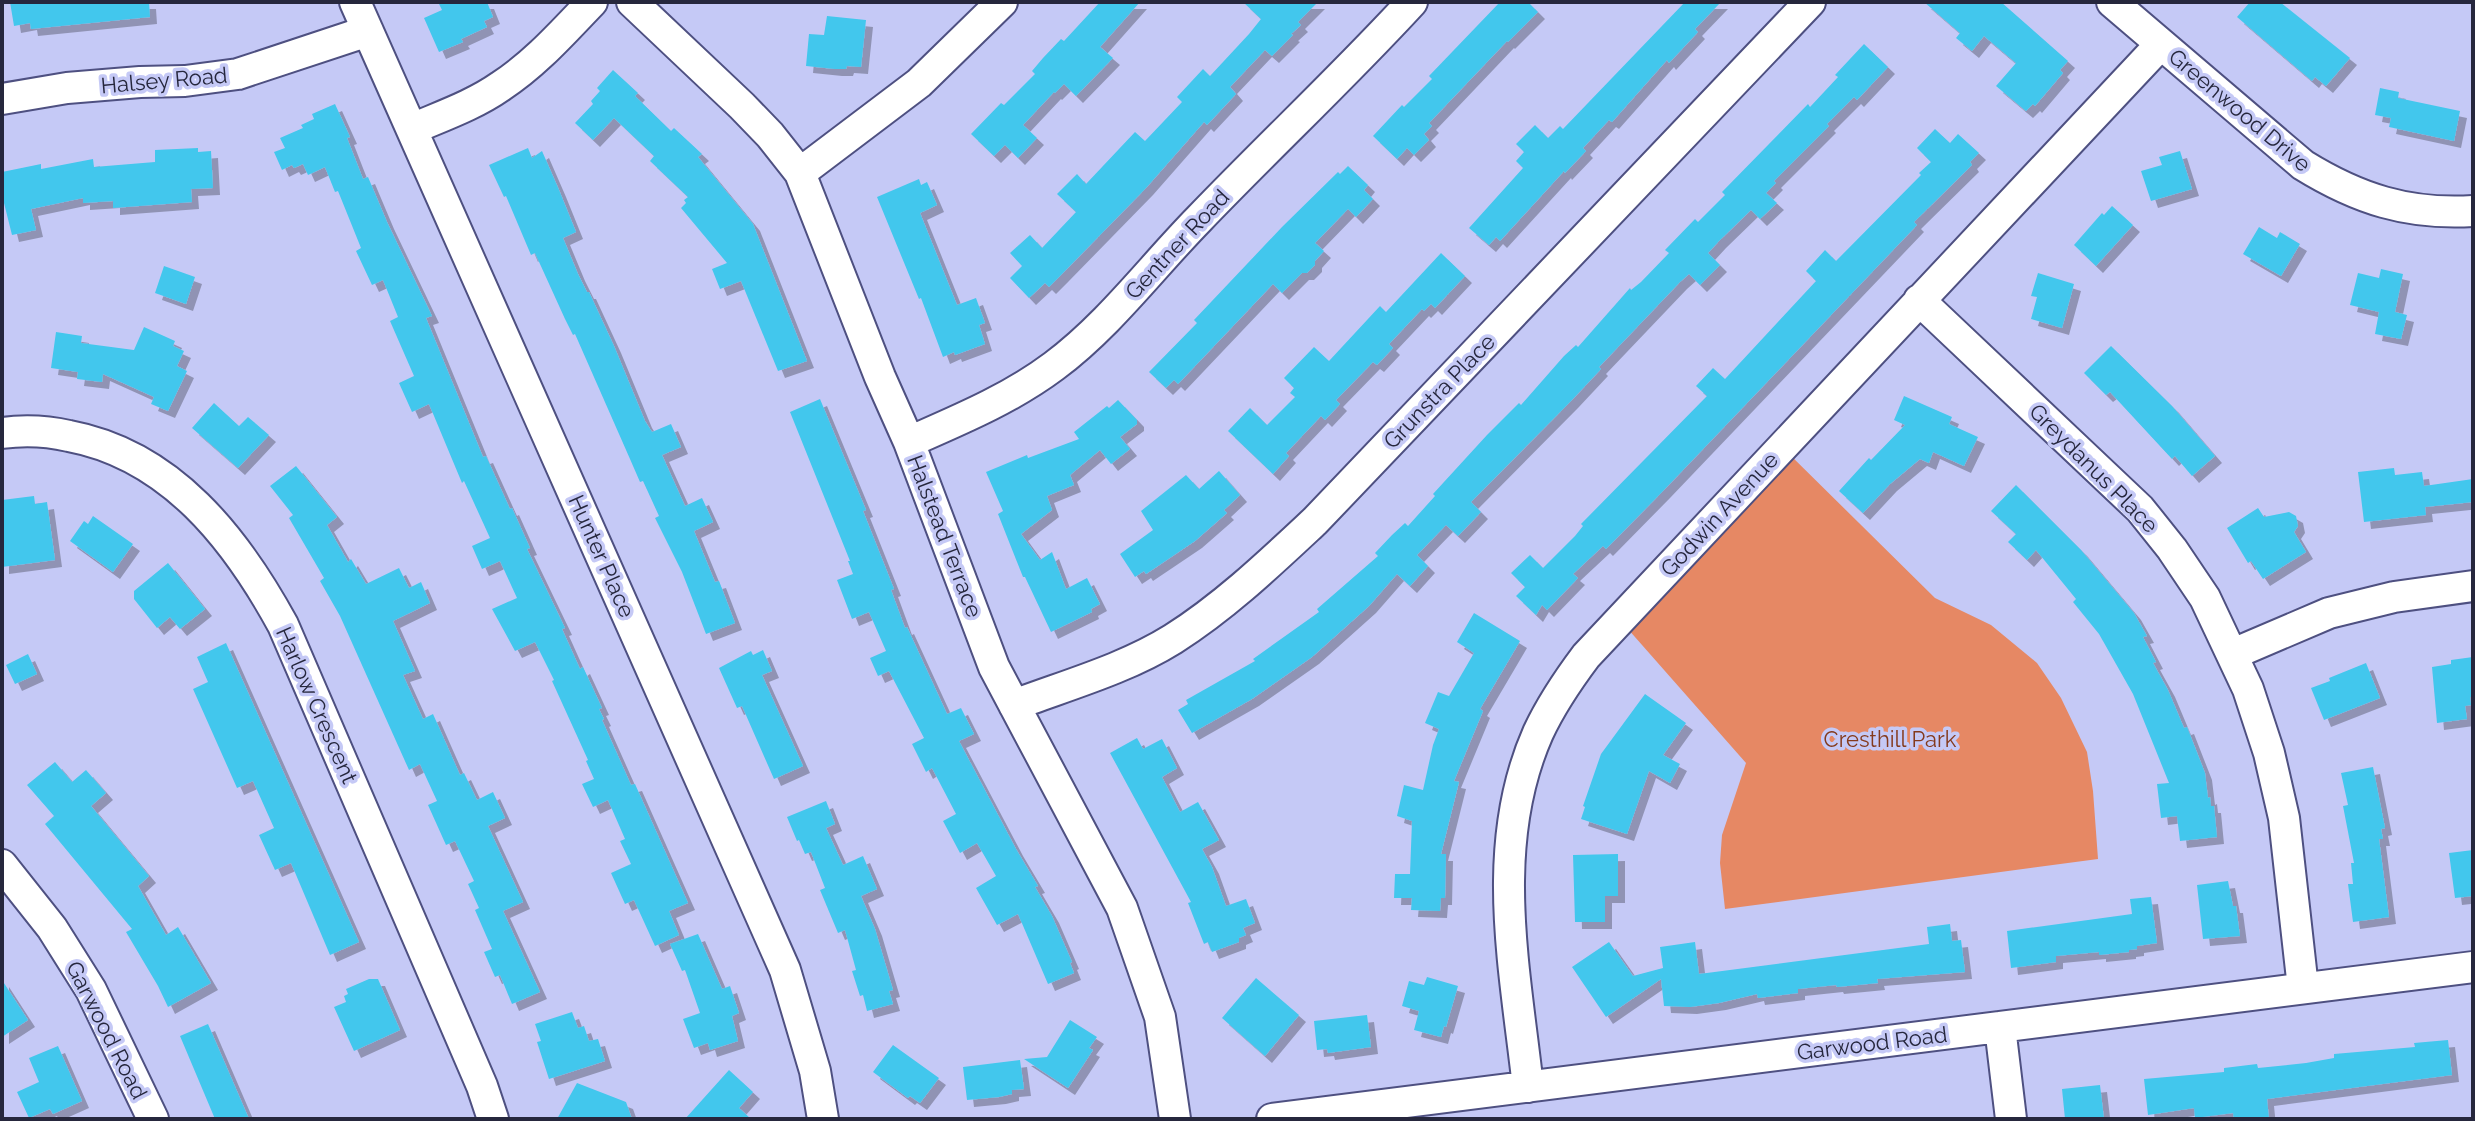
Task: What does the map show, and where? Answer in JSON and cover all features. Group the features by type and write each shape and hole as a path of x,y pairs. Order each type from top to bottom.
{"street":[{"name":"Hunter Place","path":"355,2 785,970 815,1071 823,1119"},
{"path":"412,129 499,88 533,62 592,2"},
{"name":"Halstead Terrace","path":"632,2 742,106 800,173 880,377 909,442 994,667 1122,908 1160,1017 1175,1119"},
{"path":"800,173 919,83 1002,2"},
{"name":"Gentner Road","path":"909,442 1007,396 1054,366 1097,329 1199,219 1412,2"},
{"name":"Grunstra Place","path":"1014,705 1124,664 1170,641 1213,612 1251,580 1315,521 1810,2"},
{"name":"Greenwood Drive","path":"2112,2 2303,165 2337,186 2374,201 2412,210 2473,211"},
{"name":"Halsey Road","path":"2,99 67,88 185,81 238,74 368,31"},
{"name":"Godwin Avenue","path":"1528,1087 1509,910 1511,826 1518,793 1538,733 1561,690 1586,656 2161,44"},
{"name":"Greydanus Place","path":"1919,300 2140,509 2205,598 2248,689 2269,753 2284,818 2303,988"},
{"name":"Harlow Crescent","path":"2,433 53,433 92,440 129,454 183,492 237,551 283,625 482,1086 493,1119"},
{"path":"2233,654 2329,613 2394,597 2473,586"},
{"name":"Garwood Road","path":"2,865 52,928 91,990 153,1119"},
{"name":"Garwood Road","path":"1272,1119 1347,1114 1528,1087 2473,967"},
{"path":"2000,1027 2011,1119"}],"green space":[{"name":"Cresthill Park","path":"1782,447 1935,598 1991,625 2037,663 2061,698 2087,752 2098,859 1725,909 1720,863 1722,835 1746,763 1620,620"}],"building":[{"path":"10,2 149,2 150,17 31,29 30,23 14,26"},
{"path":"438,2 487,2 493,17 484,21 487,27 439,52 424,18 442,10"},
{"path":"1100,2 1140,2 1100,47 1113,58 1076,96 1064,84 1054,92 1023,125 1037,138 1018,158 1005,145 994,156 971,134 1035,74 1032,71 1043,58 1061,39 1064,41"},
{"path":"1243,2 1318,2 1272,56 1265,50 1230,87 1236,94 1207,125 1204,122 1146,188 1049,287 1045,283 1029,298 1010,278 1022,266 1010,253 1030,235 1042,248 1076,212 1057,194 1077,174 1086,184 1135,132 1145,141 1182,102 1177,97 1203,69 1210,76 1249,34 1261,19"},
{"path":"1500,2 1528,2 1538,12 1429,123 1432,126 1424,134 1429,140 1414,155 1407,148 1397,159 1373,136 1432,79 1429,76"},
{"path":"1685,2 1721,2 1695,29 1698,32 1669,63 1667,60 1612,122 1609,120 1583,148 1586,151 1500,241 1496,237 1489,245 1469,228 1523,168 1516,161 1524,152 1516,144 1535,125 1548,138 1560,126 1563,129"},
{"path":"1924,2 2001,2 2068,61 2060,70 2063,73 2035,106 2033,104 2026,111 1996,86 2016,63 1984,36 1972,51 1956,38 1960,33"},
{"path":"2250,2 2280,2 2350,58 2326,86 2315,77 2312,81 2237,17"},
{"path":"827,16 866,20 861,67 835,69 806,66 809,34 824,35"},
{"path":"1864,44 1888,67 1857,100 1854,97 1827,124 1829,126 1774,181 1776,183 1766,193 1777,203 1760,219 1751,210 1719,241 1708,253 1720,265 1700,285 1689,274 1680,282 1571,401 1471,502 1481,512 1458,536 1446,525 1417,555 1428,566 1410,586 1397,574 1369,606 1312,657 1252,699 1192,733 1178,710 1188,704 1186,700 1255,661 1253,659 1319,612 1317,609 1378,556 1375,553 1392,535 1405,523 1408,526 1487,435 1519,403 1521,405 1564,356 1576,345 1578,347 1630,288 1641,282 1669,253 1665,250 1695,219 1698,222 1725,195 1722,192 1808,104 1810,107"},
{"path":"613,70 671,131 674,128 702,154 698,157 753,224 807,361 778,371 741,281 720,289 712,269 727,263 681,208 688,197 650,161 654,156 614,118 593,140 575,123 593,104 591,101 600,91 597,88"},
{"path":"2380,88 2399,92 2398,98 2460,111 2454,141 2389,127 2391,118 2375,115"},
{"path":"335,104 350,137 347,138 363,179 368,177 432,316 426,318 483,457 486,456 512,508 580,669 583,667 602,708 599,709 602,720 631,785 635,784 688,903 669,911 679,935 655,946 634,900 625,904 611,873 631,864 620,841 625,839 608,800 593,807 582,784 594,779 554,680 535,642 515,651 492,609 517,598 500,561 482,569 472,546 490,538 464,481 462,483 429,404 412,412 399,383 414,376 390,321 398,317 383,280 372,285 356,251 361,248 325,167 308,175 303,164 282,170 274,152 285,148 280,138 303,128 301,125 314,119 312,114"},
{"path":"1935,129 1950,143 1958,134 1979,153 1970,162 1972,165 1914,222 1917,225 1663,491 1606,549 1603,546 1573,574 1578,578 1547,610 1542,605 1536,615 1516,596 1525,587 1511,573 1530,555 1543,568 1575,536 1583,526 1581,524 1707,396 1696,386 1713,368 1725,379 1816,281 1806,271 1825,250 1836,261 1921,175 1919,173 1931,162 1917,148"},
{"path":"198,148 198,152 211,151 213,188 191,189 192,202 113,208 113,201 83,203 83,198 31,209 36,230 12,235 2,195 2,172 41,164 41,169 93,159 94,167 155,162 155,150"},
{"path":"528,148 532,158 542,151 559,190 576,232 563,238 645,421 652,432 671,424 681,447 662,455 685,506 702,498 713,522 694,531 715,582 719,581 735,623 706,634 682,572 655,518 659,516 643,481 640,482 575,334 535,253 531,255 489,165"},
{"path":"2180,151 2192,189 2151,201 2141,171 2162,165 2159,157"},
{"path":"1348,166 1368,185 1364,190 1373,199 1356,217 1348,209 1315,243 1324,251 1307,273 1302,273 1282,293 1273,284 1178,384 1174,380 1166,388 1149,372 1282,227"},
{"path":"919,179 921,185 927,182 937,205 920,213 957,305 976,298 985,323 979,325 985,344 955,355 954,352 943,357 877,197"},
{"path":"2112,206 2133,225 2096,266 2074,245"},
{"path":"2259,227 2277,238 2280,232 2300,244 2281,276 2243,254"},
{"path":"1441,253 1465,276 1435,308 1431,304 1424,311 1422,309 1389,344 1393,348 1377,365 1373,362 1336,400 1340,404 1325,420 1321,416 1286,453 1289,456 1273,474 1228,431 1250,408 1267,425 1295,397 1290,393 1294,388 1284,378 1314,347 1329,361 1380,306 1386,312"},
{"path":"164,266 195,277 186,304 155,293"},
{"path":"2381,269 2403,274 2395,312 2407,315 2401,339 2375,334 2379,312 2350,305 2358,273 2379,278"},
{"path":"2038,273 2074,284 2062,328 2031,319 2037,297 2031,296"},
{"path":"144,327 175,341 173,346 184,351 177,366 187,371 168,411 151,404 154,397 103,374 102,382 77,379 78,372 51,368 56,332 82,336 81,343 134,350"},
{"path":"2111,346 2172,406 2215,456 2192,476 2175,456 2172,459 2110,392 2106,395 2084,373"},
{"path":"1904,396 1952,417 1949,424 1978,437 1964,466 1933,452 1929,463 1920,459 1890,484 1863,513 1839,491 1905,425 1894,420"},
{"path":"820,399 866,510 863,511 894,589 891,590 905,628 947,714 961,708 974,734 959,741 1038,886 1035,887 1052,916 1072,962 1074,973 1048,984 1018,914 997,925 976,888 996,876 977,843 960,853 943,821 956,814 932,768 926,772 912,744 924,738 889,671 878,676 870,658 886,651 869,612 852,619 837,580 853,574 850,561 790,412"},
{"path":"1118,400 1137,420 1137,424 1120,437 1130,449 1111,464 1100,450 1070,475 1074,485 1047,496 1052,510 1021,534 1040,560 1052,552 1066,589 1087,578 1100,604 1091,609 1092,612 1051,632 1023,577 998,514 1003,511 986,472 1079,439 1074,432"},
{"path":"214,403 239,426 248,417 269,435 238,468 192,428"},
{"path":"296,466 337,517 327,525 348,562 351,559 366,584 399,568 409,588 421,582 430,603 393,621 415,671 403,675 423,719 433,714 460,775 464,773 477,800 493,792 505,818 488,826 523,902 503,911 540,992 512,1004 500,975 495,977 484,952 492,949 475,910 479,908 468,884 474,881 455,841 446,845 428,805 437,801 420,764 409,770 340,616 320,581 324,578 289,518 293,515 270,486"},
{"path":"2394,468 2395,475 2422,472 2424,486 2473,479 2473,502 2425,507 2426,515 2364,522 2358,472"},
{"path":"1219,471 1240,495 1224,510 1227,513 1195,541 1146,574 1144,571 1135,577 1120,554 1153,530 1141,511 1186,475 1199,489"},
{"path":"2016,485 2081,550 2134,613 2147,636 2143,637 2156,662 2153,663 2184,728 2187,727 2205,773 2208,798 2214,806 2217,837 2180,841 2177,816 2161,818 2157,784 2169,783 2133,694 2099,634 2073,602 2076,599 2036,550 2027,560 2008,542 2016,534 1991,511"},
{"path":"34,496 35,504 47,502 55,560 2,567 2,500"},
{"path":"2258,508 2264,517 2289,512 2296,516 2298,526 2294,532 2306,552 2263,579 2251,561 2248,563 2227,528"},
{"path":"93,516 133,544 113,572 70,541 84,521 88,524"},
{"path":"168,563 205,609 180,629 170,617 157,628 134,599 134,591"},
{"path":"1474,613 1520,641 1480,709 1483,711 1454,781 1459,782 1441,854 1446,854 1445,898 1441,898 1440,911 1411,910 1412,898 1394,898 1395,874 1410,874 1412,821 1397,816 1404,785 1423,790 1439,729 1425,723 1438,692 1449,696 1474,653 1457,642"},
{"path":"226,643 359,942 330,955 291,863 275,870 259,835 274,828 253,781 237,788 193,689 208,682 197,657"},
{"path":"763,650 772,671 762,675 803,766 774,779 742,706 737,708 719,668 751,651 753,655"},
{"path":"28,654 37,674 15,684 6,665"},
{"path":"2473,657 2473,697 2470,697 2471,705 2465,706 2467,719 2437,723 2432,667"},
{"path":"2366,663 2380,698 2324,720 2311,688"},
{"path":"1645,694 1686,723 1663,755 1680,764 1670,783 1649,771 1627,834 1581,819 1601,754"},
{"path":"1137,738 1143,749 1162,739 1177,768 1162,777 1180,812 1198,802 1219,840 1202,849 1226,906 1246,899 1255,923 1243,928 1246,935 1239,938 1239,942 1212,952 1208,942 1204,944 1188,903 1191,902 1110,753"},
{"path":"55,762 72,782 86,770 106,793 91,806 149,876 138,886 166,935 178,927 211,983 168,1007 126,932 132,929 45,824 54,816 27,785"},
{"path":"2373,767 2385,828 2381,829 2383,839 2379,839 2389,917 2353,922 2348,884 2353,884 2351,863 2354,863 2343,806 2348,805 2341,773"},
{"path":"826,801 835,824 826,828 843,865 863,856 877,889 861,896 875,929 893,990 889,991 893,1004 867,1011 852,971 856,970 845,930 838,933 820,890 825,888 811,852 805,854 787,817"},
{"path":"2473,850 2473,896 2455,898 2449,853"},
{"path":"1618,854 1618,896 1605,896 1605,922 1575,922 1573,855"},
{"path":"2228,881 2233,906 2236,906 2240,936 2203,939 2197,885"},
{"path":"2151,897 2157,943 2137,946 2129,952 2056,956 2056,962 2011,968 2007,931 2132,914 2130,899"},
{"path":"1950,924 1952,941 1961,940 1965,972 1877,979 1878,983 1798,989 1798,993 1758,998 1757,994 1690,1007 1664,1006 1661,979 1606,1017 1572,967 1609,942 1633,976 1663,968 1660,947 1695,942 1699,974 1929,944 1927,927"},
{"path":"698,934 722,989 730,986 739,1013 732,1016 738,1041 710,1050 708,1043 694,1048 683,1019 700,1013 685,970 682,971 670,944"},
{"path":"1427,977 1458,986 1441,1037 1414,1030 1419,1011 1402,1006 1409,981 1424,985"},
{"path":"1256,978 1299,1015 1265,1056 1222,1018"},
{"path":"369,979 378,979 400,1030 354,1051 334,1007 346,1002 346,989"},
{"path":"2,980 28,1020 2,1037"},
{"path":"572,1012 578,1028 584,1026 589,1041 598,1039 605,1061 549,1079 537,1042 541,1041 535,1024"},
{"path":"1367,1015 1371,1047 1328,1053 1327,1049 1317,1050 1314,1021"},
{"path":"1070,1020 1097,1037 1089,1048 1093,1050 1068,1088 1024,1059 1047,1057"},
{"path":"208,1024 249,1119 215,1119 180,1036"},
{"path":"2448,1040 2452,1075 2267,1099 2269,1119 2234,1119 2233,1113 2195,1118 2194,1108 2148,1115 2144,1079 2224,1072 2224,1068 2257,1064 2258,1068 2306,1063 2334,1058 2334,1054 2415,1047 2414,1043"},
{"path":"893,1045 939,1078 920,1103 910,1096 908,1098 873,1072"},
{"path":"58,1046 82,1101 53,1114 50,1109 29,1118 17,1092 39,1082 29,1058"},
{"path":"1020,1060 1024,1089 1012,1090 1012,1094 999,1097 967,1100 963,1067"},
{"path":"729,1070 753,1092 739,1108 751,1119 685,1119"},
{"path":"577,1083 626,1102 632,1119 557,1119"},
{"path":"2100,1085 2104,1119 2065,1119 2062,1089"}]}
